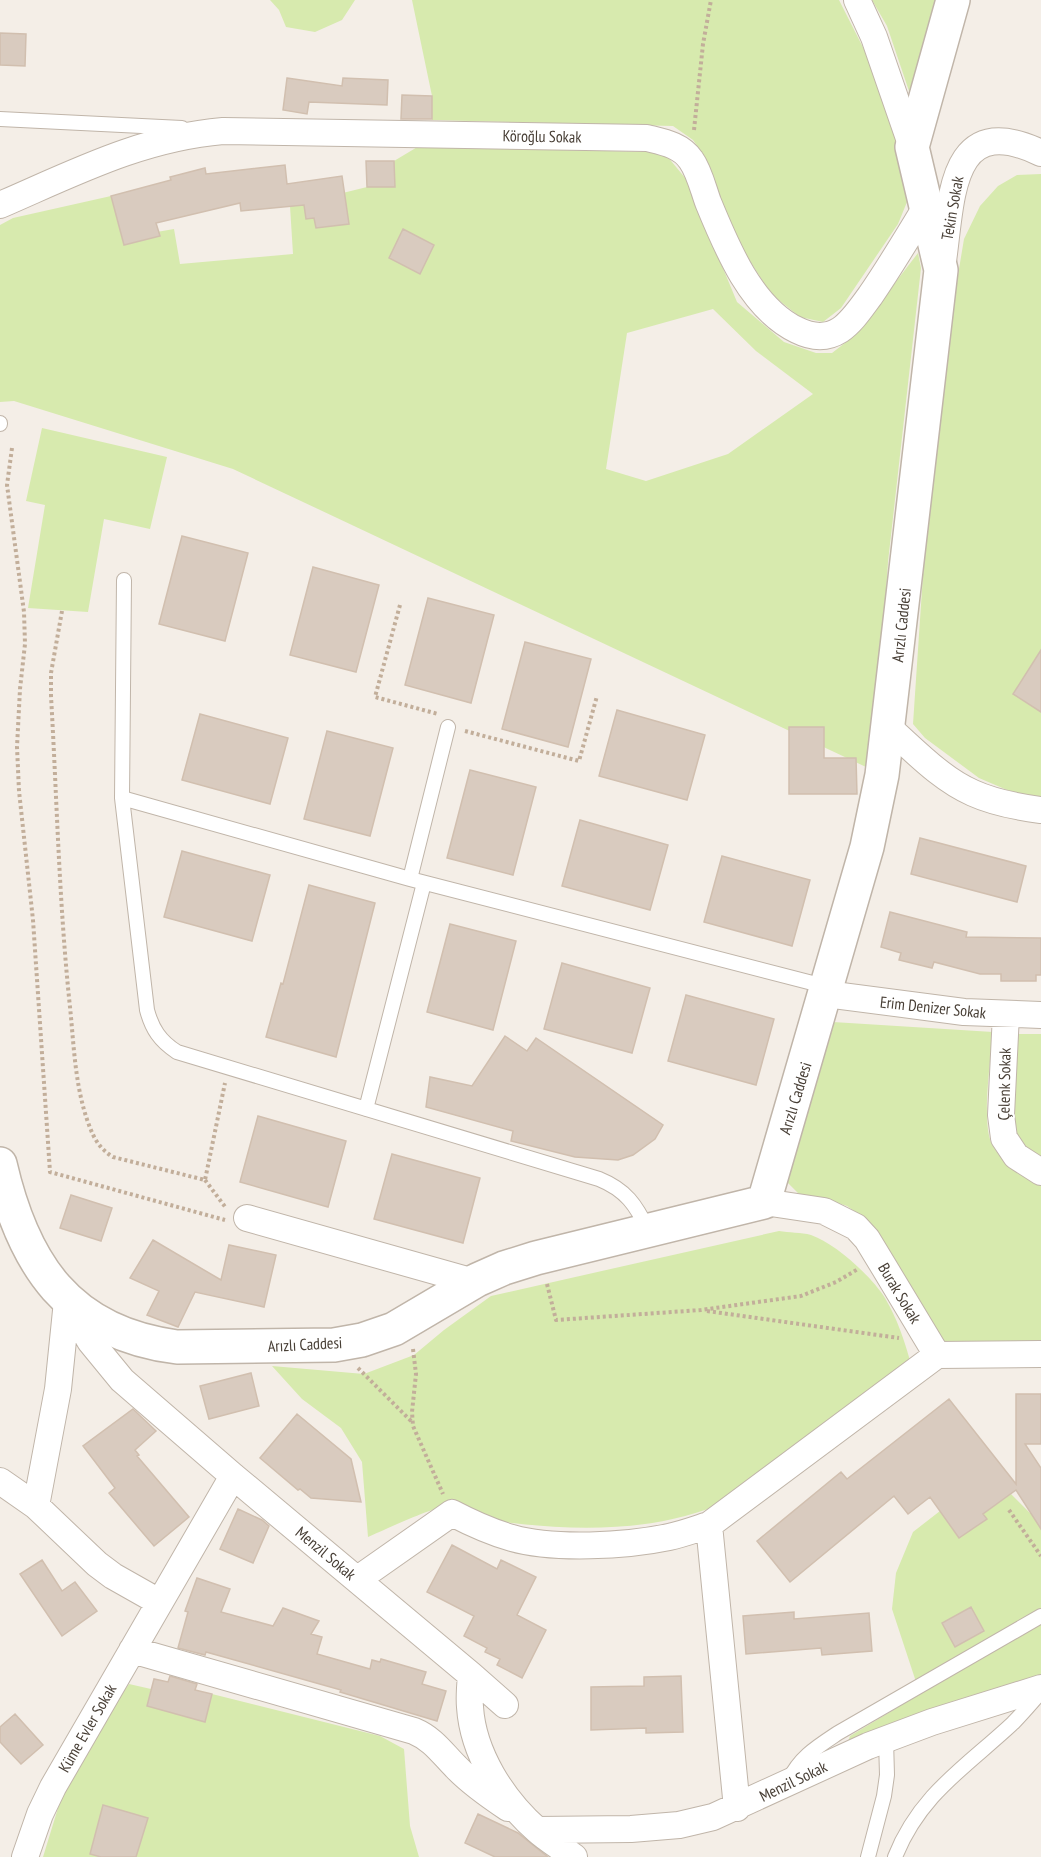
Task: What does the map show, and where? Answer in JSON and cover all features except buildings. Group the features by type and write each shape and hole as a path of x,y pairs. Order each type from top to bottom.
{"street":[{"path":"857,0 874,37 912,147"},
{"path":"912,147 953,0"},
{"name":"Köroğlu Sokak","path":"0,205 113,157 156,142 190,134 223,131 647,138 670,144 683,151 691,160"},
{"name":"Tekin Sokak","path":"941,270 956,176 963,160 975,148 992,141 1006,140 1025,145 1041,153"},
{"name":"Arızlı Caddesi","path":"0,1164 8,1198 18,1225 39,1266 67,1301 98,1322 131,1337 154,1344 177,1347 339,1344 372,1336 394,1329 474,1282 504,1268 764,1202 867,847 889,728 941,270 912,147"},
{"path":"691,160 745,280 764,305 786,325 805,334 821,337 839,330 856,315 886,274 926,207"},
{"path":"889,728 946,777 973,793 1017,807 1041,810"},
{"name":"Erim Denizer Sokak","path":"827,991 953,1011 1041,1015"},
{"name":"Çelenk Sokak","path":"1006,1014 1001,1115 1004,1138 1016,1156 1041,1172"},
{"name":"Burak Sokak","path":"764,1202 824,1211 856,1227 879,1258 933,1348"},
{"path":"240,1219 474,1282"},
{"path":"36,1506 59,1379 67,1301"},
{"name":"Menzil Sokak","path":"67,1301 90,1341 122,1380 232,1476 358,1579 505,1705"},
{"path":"358,1579 452,1513 478,1527 514,1539 550,1544 623,1543 668,1537 709,1525 933,1348 1041,1354"},
{"name":"Küme Evler Sokak","path":"25,1857 40,1814 53,1787 232,1476"},
{"path":"0,1481 36,1506 97,1564 159,1602"},
{"path":"709,1525 736,1808"},
{"path":"132,1650 425,1736 478,1787 574,1857"},
{"path":"471,1675 472,1724 488,1768 507,1798 537,1830"},
{"name":"Menzil Sokak","path":"537,1830 631,1829 679,1825 713,1817 836,1760 886,1740 955,1715 1041,1690"}],"lane":[{"path":"0,119 223,131"},
{"path":"124,580 122,798 147,1010 152,1026 168,1046 177,1052 599,1179 616,1186 626,1195 639,1211 649,1231"},
{"path":"366,1109 417,881 448,727"},
{"path":"122,798 417,881 827,991"},
{"path":"788,1783 795,1768 814,1748 1041,1616"},
{"path":"895,1857 913,1819 931,1796 1014,1721 1041,1690"},
{"path":"868,1857 885,1796 886,1740"}],"path":[{"path":"691,160 703,44 711,0"},
{"path":"12,448 8,485 24,612 25,644 20,688 18,780 33,920 50,1172 240,1219"},
{"path":"400,605 375,697 450,717 448,727 579,761 597,696"},
{"path":"62,611 51,673 51,696 65,965 76,1070 84,1107 102,1150 113,1156 205,1180 240,1219"},
{"path":"205,1180 229,1067"},
{"path":"541,1257 556,1320 701,1310 801,1296 836,1282 879,1258"},
{"path":"701,1310 933,1348"},
{"path":"407,1322 416,1374 413,1422 452,1513"},
{"path":"339,1344 363,1374 413,1422"},
{"path":"1010,1509 1041,1556"}],"green space":[{"path":"270,0 355,0 342,20 315,32 286,27 279,10"},
{"path":"412,0 839,0 877,75 900,156 907,202 898,224 841,308 823,322 800,317 771,294 739,244 704,156 693,140 673,126 432,120 432,96"},
{"path":"872,0 940,0 912,100 887,26"},
{"path":"424,143 521,149 648,152 667,156 686,179 737,302 784,342 816,353 832,353 854,336 918,253 921,268 888,562 882,652 866,767 233,469 14,401 0,402 0,225 13,218 111,196 122,238 174,229 180,264 293,254 290,206 367,187 395,187 394,161","holes":["713,309 756,351 813,394 728,454 646,481 606,469 627,333"]},
{"path":"1041,174 1041,799 1007,790 979,778 925,738 913,724 926,530 955,293 964,239 980,206 998,186 1017,175"},
{"path":"42,428 167,457 150,529 104,519 88,612 28,608 45,505 26,501"},
{"path":"833,1022 993,1032 987,1106 987,1121 992,1144 1007,1163 1020,1174 1041,1185 1041,1344 946,1345 867,1220 847,1206 826,1199 800,1195 785,1180"},
{"path":"1015,1034 1041,1034 1041,1159 1035,1157 1020,1140 1011,1123"},
{"path":"779,1231 807,1234 821,1239 842,1253 862,1271 885,1298 900,1330 911,1364 718,1505 692,1514 637,1525 581,1528 497,1521 449,1506 422,1514 368,1537 362,1462 341,1428 302,1399 272,1366 364,1374 414,1355 491,1296"},
{"path":"1011,1494 1030,1513 1041,1506 1041,1677 846,1747 850,1736 920,1694 892,1609 896,1573 913,1532 940,1511 959,1538 986,1519 983,1514"},
{"path":"129,1684 151,1689 147,1706 205,1721 212,1694 380,1736 404,1749 410,1826 419,1857 43,1857 62,1795 114,1705"}]}
